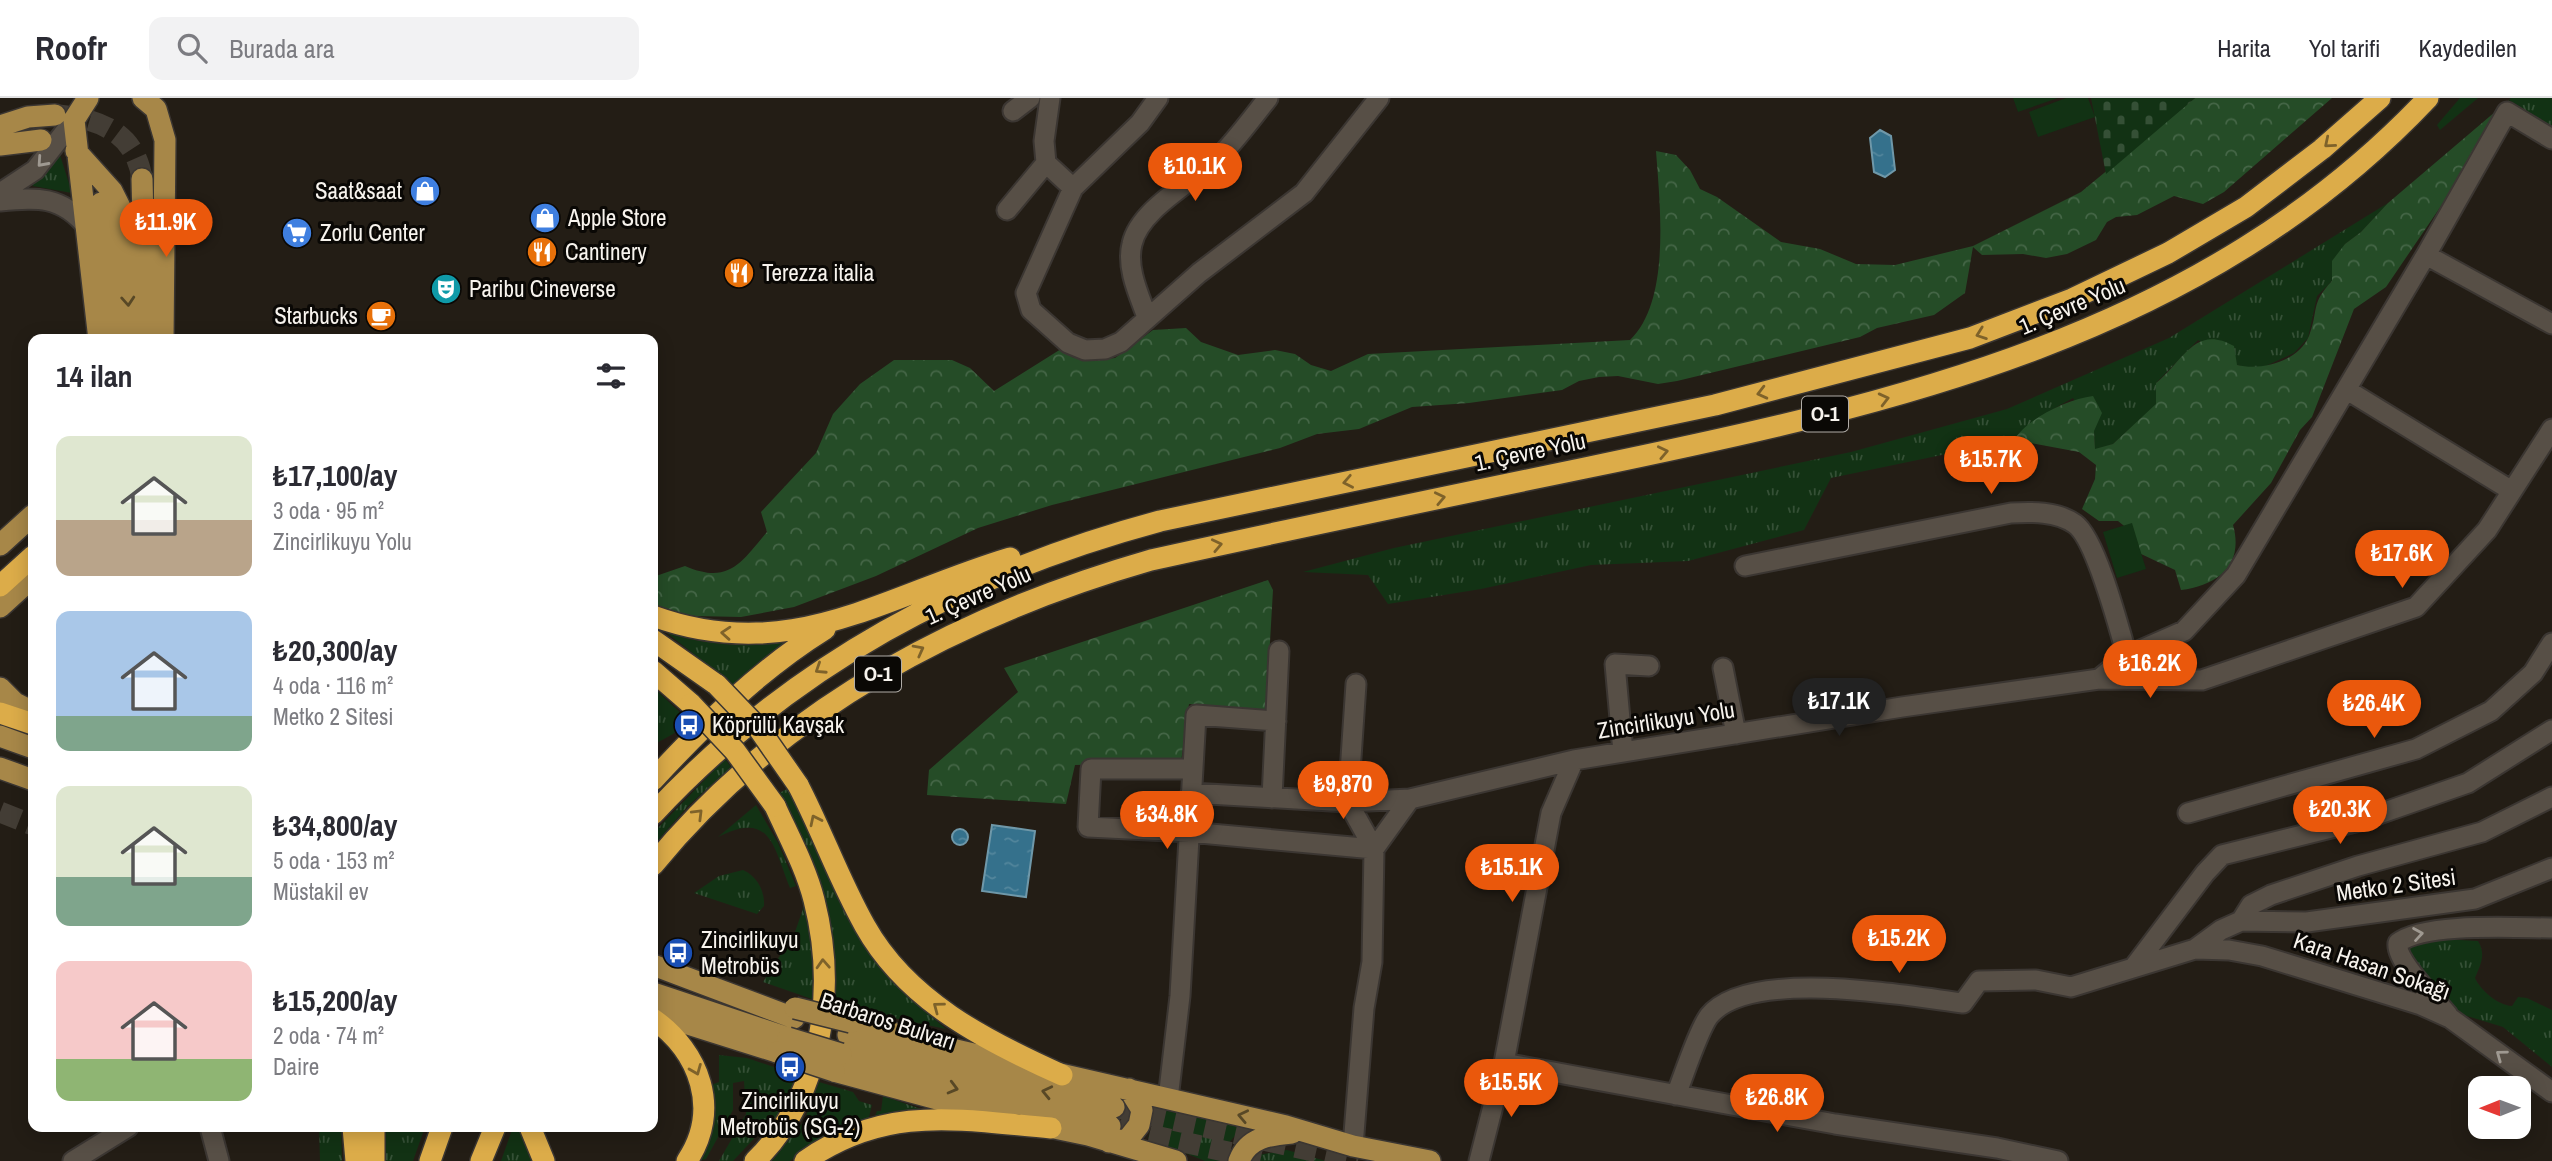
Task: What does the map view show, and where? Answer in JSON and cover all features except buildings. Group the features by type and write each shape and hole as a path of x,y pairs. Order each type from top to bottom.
{"highway":[{"name":"1. Çevre Yolu","path":"658,809 738,731 819,670 858,646 981,583 1103,537 1214,509 1715,405 1970,338 2101,287 2190,240 2246,207 2293,172 2380,98"},
{"name":"1. Çevre Yolu","path":"658,860 730,783 779,742 856,687 926,646 984,618 1061,587 1151,560 1757,431 1919,390 1981,370 2088,330 2193,280 2258,239 2334,184 2428,98"},
{"path":"658,617 707,632 766,635 802,630 841,619 978,568 1040,549 1103,537"},
{"path":"17,585 28,565"},
{"path":"658,774 695,733 742,691 841,619"},
{"path":"658,644 717,685 759,729 798,785 865,927 902,976 963,1025 1062,1075"},
{"path":"658,675 691,704 735,751 775,806 814,899 824,962 820,1033 807,1083 783,1127 755,1161"},
{"path":"0,713 28,722"},
{"path":"658,1023 676,1037 688,1053 698,1072 704,1097 700,1134 687,1161"},
{"path":"805,1161 855,1132 923,1118 1051,1128"},
{"path":"354,1132 356,1161"},
{"path":"374,1132 374,1161"},
{"path":"430,1161 440,1132"},
{"path":"481,1161 493,1132"},
{"path":"532,1132 544,1161"}],"main road":[{"path":"0,126 28,117 64,117 88,98"},
{"path":"144,98 156,109 165,140"},
{"path":"163,334 166,98"},
{"path":"64,117 76,151 88,227 99,334"},
{"path":"0,145 41,140"},
{"path":"76,151 112,191 120,207 130,334"},
{"path":"142,179 146,334"},
{"path":"101,203 115,334"},
{"path":"0,545 28,520"},
{"path":"0,562 28,538"},
{"path":"0,607 17,585"},
{"path":"0,622 17,585"},
{"path":"0,688 15,704 28,710"},
{"path":"0,736 28,746"},
{"path":"0,768 28,778"},
{"name":"Barbaros Bulvarı","path":"658,967 750,1000 788,1029 843,1046 954,1071 1111,1125 1176,1161"},
{"path":"658,997 733,1030 788,1029"},
{"path":"658,1014 788,1029 843,1046 1062,1075 1129,1088 1286,1126 1355,1153 1430,1161"},
{"name":"Barbaros Bulvarı","path":"843,1046 919,1096 1051,1128 1111,1125"},
{"path":"1111,1125 1128,1139 1139,1125 1142,1110 1129,1088"},
{"path":"1239,1161 1244,1151 1256,1140 1278,1134 1308,1134"}],"street":[{"path":"1013,111 1030,98"},
{"path":"1050,98 1044,141 1046,163 1073,188"},
{"path":"1158,98 1140,123 1073,188 1026,293 1031,310 1046,326 1068,343 1085,350 1105,349 1121,342 1147,317 1304,193 1379,98"},
{"path":"1147,317 1131,269 1131,247 1135,233 1149,216 1223,153 1268,98"},
{"path":"2099,679 2127,656 2184,631 2236,575 2347,390 2507,112 2552,139"},
{"path":"0,193 35,170 64,117"},
{"path":"1007,210 1046,163"},
{"path":"0,201 50,199 77,214 88,227"},
{"path":"2426,255 2552,324"},
{"path":"2347,390 2512,491"},
{"name":"Zincirlikuyu Yolu","path":"1191,793 1348,802 1410,799 1574,760 1736,734 2099,679 2192,680 2416,607 2487,530 2552,429"},
{"path":"1745,566 2011,513 2052,515 2076,524 2101,569 2127,656"},
{"path":"2168,638 2192,680"},
{"path":"2188,813 2416,749 2491,711 2533,673 2552,643"},
{"path":"1272,798 1279,651"},
{"path":"1623,752 1615,664 1649,666"},
{"path":"1723,668 1736,734"},
{"path":"1355,1153 1364,1008 1372,962 1374,849 1348,802 1356,684"},
{"path":"1168,1099 1180,996 1196,715 1276,721"},
{"path":"2134,967 2221,855 2359,821 2468,783 2552,730"},
{"path":"1479,1161 1504,1063 1551,813 1574,760"},
{"path":"1192,769 1091,769 1088,827 1189,832 1374,849"},
{"name":"Metko 2 Sitesi","path":"2241,921 2251,905 2271,895 2358,866 2482,832 2552,797"},
{"path":"1374,849 1410,799"},
{"name":"Metko 2 Sitesi","path":"2195,949 2221,930 2241,921 2307,922 2475,899 2552,868"},
{"path":"2451,1018 2403,962 2397,951 2398,943 2408,935 2469,928 2552,928"},
{"path":"1676,1094 1709,1017 1729,1001 1762,991 1842,988 1963,1003 1979,981 2036,979 2071,987 2195,949"},
{"name":"Kara Hasan Sokağı","path":"2195,949 2229,950 2262,956 2421,1005 2451,1018 2552,1092"},
{"path":"1504,1063 1989,1154 2058,1161"},
{"path":"73,1161 120,1132"},
{"path":"211,1132 219,1161"}],"green space":[{"path":"2013,98 2058,98 2018,112"},
{"path":"2066,98 2088,98 2095,117 2038,137 2029,112"},
{"path":"2091,98 2195,98 2106,174"},
{"path":"2195,98 2332,98 2224,192 2203,204 2174,196 2137,215 2116,217 2107,222 2096,240 2067,254 2046,258 2023,254 1982,255 1973,247 1965,293 1934,315 1877,328 1860,337 1677,381 1658,384 1618,376 1599,377 1579,381 1562,390 1469,403 1412,407 1359,429 1317,434 1280,448 1052,505 978,528 876,576 794,607 741,617 695,616 658,606 658,575 685,566 700,571 723,572 733,568 749,553 767,532 761,512 816,453 833,414 860,384 894,360 952,360 970,368 994,391 1061,349 1072,357 1088,361 1115,358 1153,330 1186,328 1201,342 1238,355 1275,350 1295,354 1311,365 1331,371 1368,354 1630,340 1643,323 1652,302 1657,277 1660,224 1656,151 1676,155 1690,170 1700,189 1717,197 1781,242 1820,249 1856,264 1895,265 1973,246 2081,192"},
{"path":"2460,98 2478,98 2440,130 2437,125"},
{"path":"2552,98 2552,126 2509,100"},
{"path":"2509,100 2490,134 2386,287 2354,309 2312,417 2300,430 2271,483 2233,525 2235,551 2225,570 2217,578 2181,590 2175,570 2139,553 2133,533 2118,521 2099,521 2082,509 2095,479 2096,465 2079,452 2014,440 2029,424 2049,411 2093,396 2102,413 2094,431 2095,449 2113,444 2156,404 2156,383 2191,348 2209,339 2221,340 2234,346 2237,365 2257,367 2288,358 2304,345 2309,336 2318,302 2332,281 2332,261 2345,244 2361,232 2388,203"},
{"path":"60,155 72,193 33,186 32,183"},
{"path":"2388,203 2361,232 2345,244 2332,281 2317,296 2308,338 2294,353 2257,370 2237,365 2198,340 2156,383 2157,404 2113,444 2095,450 2094,431 2073,398 2055,408 2014,440 1831,478 1804,530 1688,561 1591,565 1481,589 1388,604 1368,575 1303,572 1394,548 1851,452 2007,409 2169,338"},
{"path":"2132,523 2146,569 2117,578 2103,532"},
{"path":"1268,580 1273,590 1266,711 1189,704 1181,762 1075,765 1066,804 927,795 929,770 1018,692 1004,668"},
{"path":"667,633 700,641 731,644 797,640 736,687"},
{"path":"658,692 688,720 673,734 658,742"},
{"path":"725,759 731,767 688,806 658,840 658,828"},
{"path":"789,788 877,960 905,994 946,1029 832,1005 833,946 830,920 817,870 779,793"},
{"path":"756,805 778,843 796,886 790,888 774,846 760,830 736,830 718,837"},
{"path":"743,870 756,880 761,890 764,906 757,914 694,893 719,876"},
{"path":"804,906 813,947 815,1000 763,982 795,932"},
{"path":"2440,939 2478,941 2482,955 2475,978 2481,988 2496,1000 2512,1006 2518,997 2527,998 2552,1010 2552,1067 2503,1027 2467,1016 2450,1006 2416,967 2407,950 2419,943"},
{"path":"719,1055 747,1058 798,1075 789,1099 766,1132 762,1130 733,1161 719,1161 746,1114 744,1081 733,1083 733,1110 706,1159 698,1161 714,1114 711,1085 719,1082"},
{"path":"819,1082 853,1092 859,1101 872,1105 868,1121 822,1139 790,1161 772,1161 804,1121"},
{"path":"883,1096 927,1111 874,1119 877,1111 881,1111"},
{"path":"1154,1108 1242,1128 1225,1147 1222,1161 1205,1161 1148,1138 1156,1118"},
{"path":"319,1132 341,1132 342,1161 320,1161"},
{"path":"380,1132 423,1132 413,1161 381,1161"},
{"path":"511,1132 521,1132 532,1161 501,1161"},
{"path":"1287,1150 1326,1161 1255,1161 1258,1155"}],"water":[{"path":"1880,130 1891,136 1895,170 1885,177 1874,172 1870,138"},
{"path":"992,825 1035,831 1026,897 982,891"},
{"path":"957,829 963,829 968,837 966,843 957,845 952,840 952,834"}],"tunnel":[{"path":"59,115 89,120 114,132 132,151 142,179"},
{"path":"0,812 28,823"},
{"path":"1114,1107 1358,1161"},
{"path":"1119,1128 1269,1161"}],"place":[{"name":"Saat&saat","path":"425,191"},
{"name":"Apple Store","path":"545,218"},
{"name":"Zorlu Center","path":"297,233"},
{"name":"Cantinery","path":"542,252"},
{"name":"Terezza italia","path":"739,273"},
{"name":"Paribu Cineverse","path":"446,289"},
{"name":"Starbucks","path":"381,316"},
{"name":"Köprülü Kavşak","path":"689,725"},
{"name":"Zincirlikuyu Metrobüs","path":"678,953"},
{"name":"Zincirlikuyu Metrobüs (SG-2)","path":"790,1067"}]}
